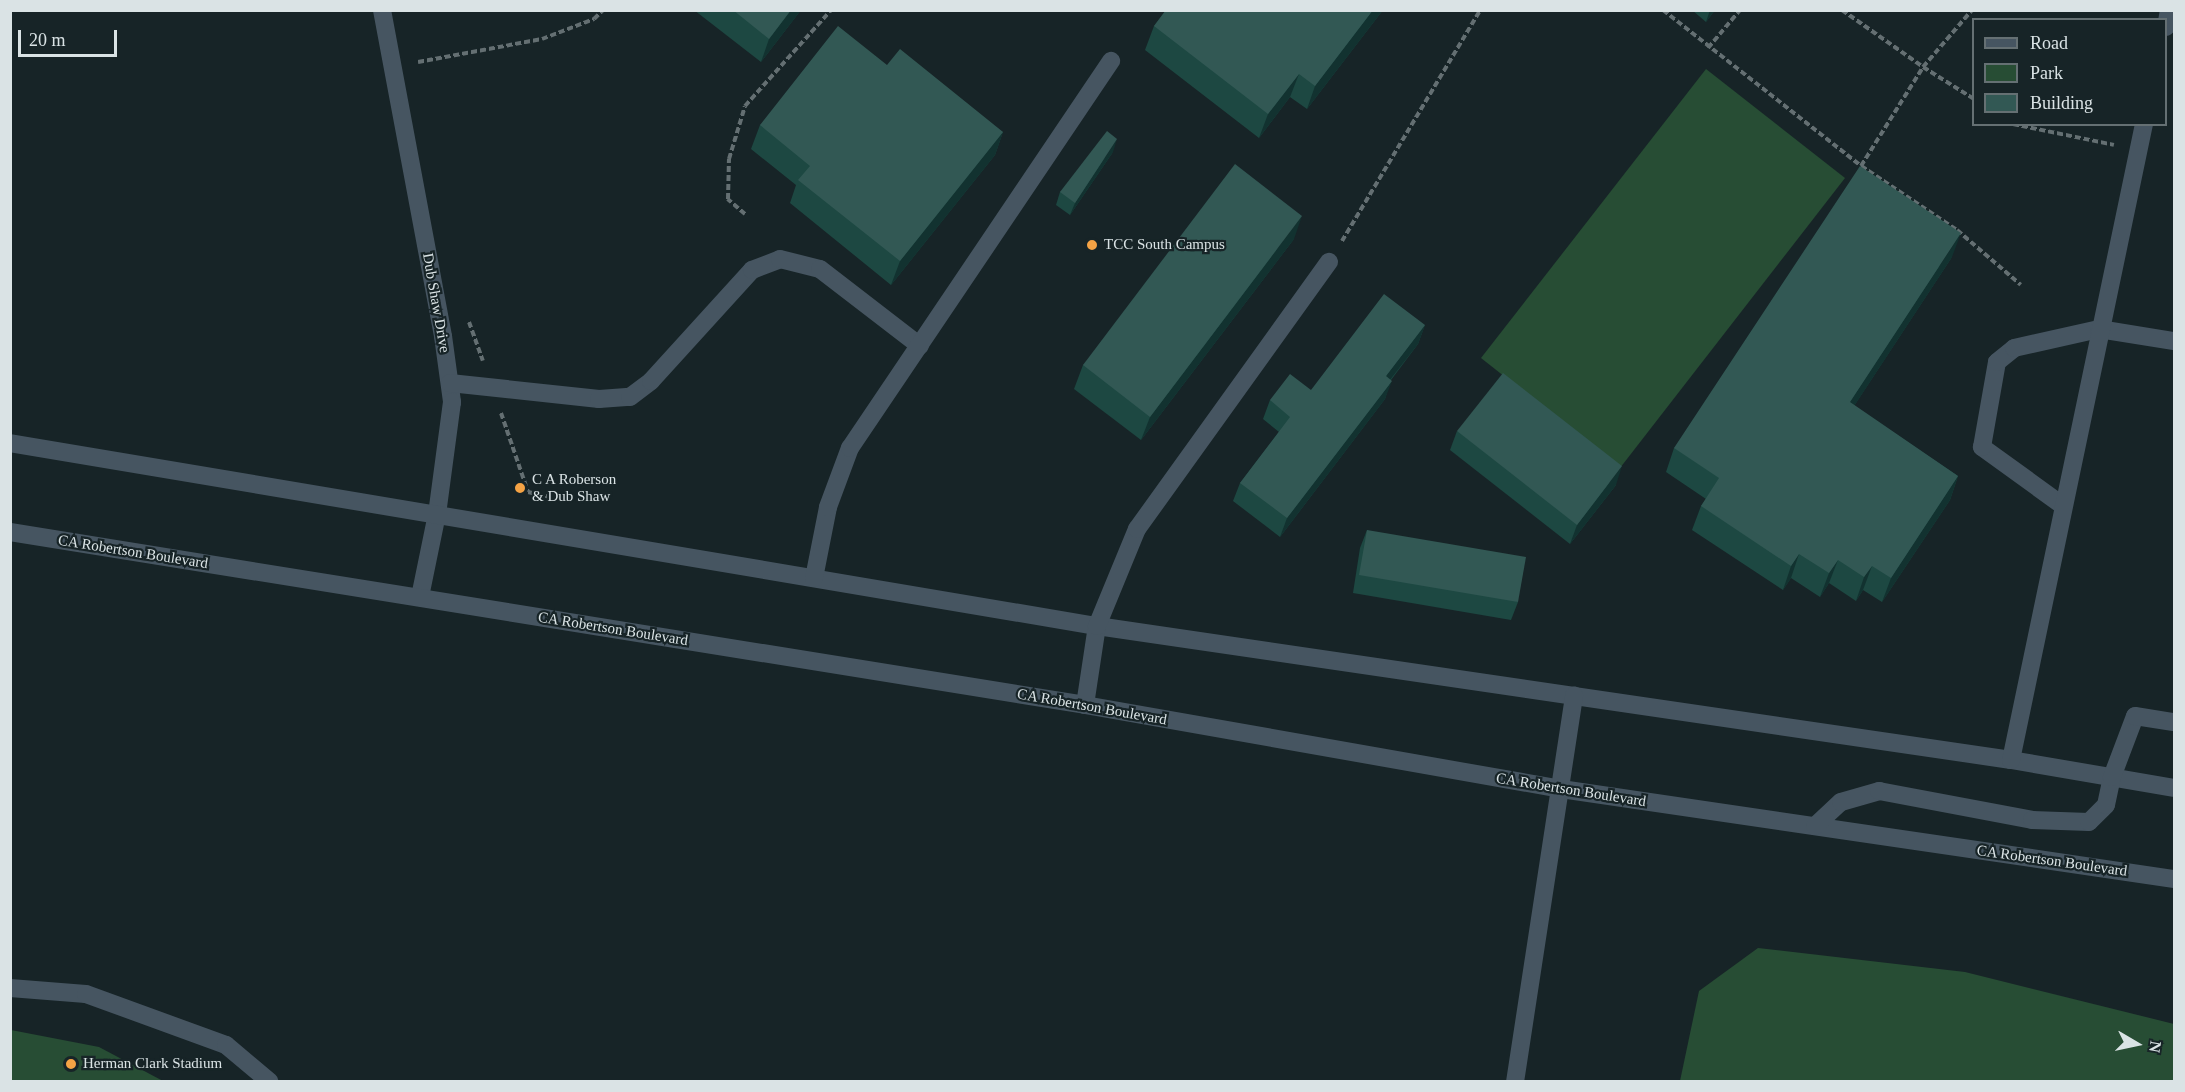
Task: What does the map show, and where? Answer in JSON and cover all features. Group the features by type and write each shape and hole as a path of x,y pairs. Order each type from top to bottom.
{"street":[{"name":"Dub Shaw Drive","path":"382,10 452,402 437,514 420,597"},
{"path":"814,578 828,507 850,448 1111,61"},
{"path":"2011,760 2062,505 2144,126"},
{"path":"450,383 599,399 630,397 651,381 752,270 780,259 820,268 920,346"},
{"path":"1085,705 1097,626 1148,511 1209,432 1329,262"},
{"path":"2062,505 1982,447 1997,362 2014,348 2099,329 2175,341"},
{"path":"10,444 1097,626 2011,760 2175,788"},
{"name":"CA Robertson Boulevard","path":"10,532 1085,705 1561,789 2175,879"},
{"path":"1515,1082 1574,695"},
{"path":"1815,826 1841,802 1879,791 2032,820 2089,822 2106,805 2112,777 2135,716 2175,722"},
{"path":"10,988 86,994 226,1045 270,1082"}],"path":[{"path":"393,69 542,39 594,19 603,10"},
{"path":"744,214 729,199 729,159 745,106 831,10"},
{"path":"1329,262 1480,10"},
{"path":"1663,10 1708,48 1861,166 1957,230 2021,285"},
{"path":"1708,48 1740,10"},
{"path":"1842,10 1923,67 1972,98"},
{"path":"1861,166 1923,67 1972,10"},
{"path":"2023,126 2138,150"}],"green space":[{"path":"1706,69 1845,178 1620,468 1481,358"},
{"path":"1758,948 1965,972 2174,1024 2174,1081 1680,1081 1699,991"},
{"name":"Herman Clark Stadium","path":"11,1030 99,1047 163,1081 11,1081"}],"building":[{"path":"733,10 791,10 769,39"},
{"path":"1166,10 1373,10 1315,86 1299,74 1268,114 1154,26"},
{"path":"838,26 887,65 900,49 1003,132 900,261 798,180 810,166 760,125"},
{"path":"1107,131 1117,139 1075,203 1060,192"},
{"path":"1235,164 1302,216 1150,417 1083,365"},
{"path":"1860,166 1961,233 1850,402 1958,476 1891,578 1872,566 1864,577 1838,560 1829,573 1799,554 1791,566 1701,506 1719,478 1674,448"},
{"path":"1384,294 1425,325 1386,376 1392,381 1287,518 1240,483 1290,417 1270,400 1290,374 1311,390"},
{"path":"1503,373 1622,466 1577,525 1457,431"},
{"path":"1367,530 1526,557 1518,602 1359,575"}],"place":[{"name":"TCC South Campus","path":"1092,245"},
{"name":"C A Roberson & Dub Shaw","path":"520,488"},
{"name":"Herman Clark Stadium","path":"71,1064"}]}
